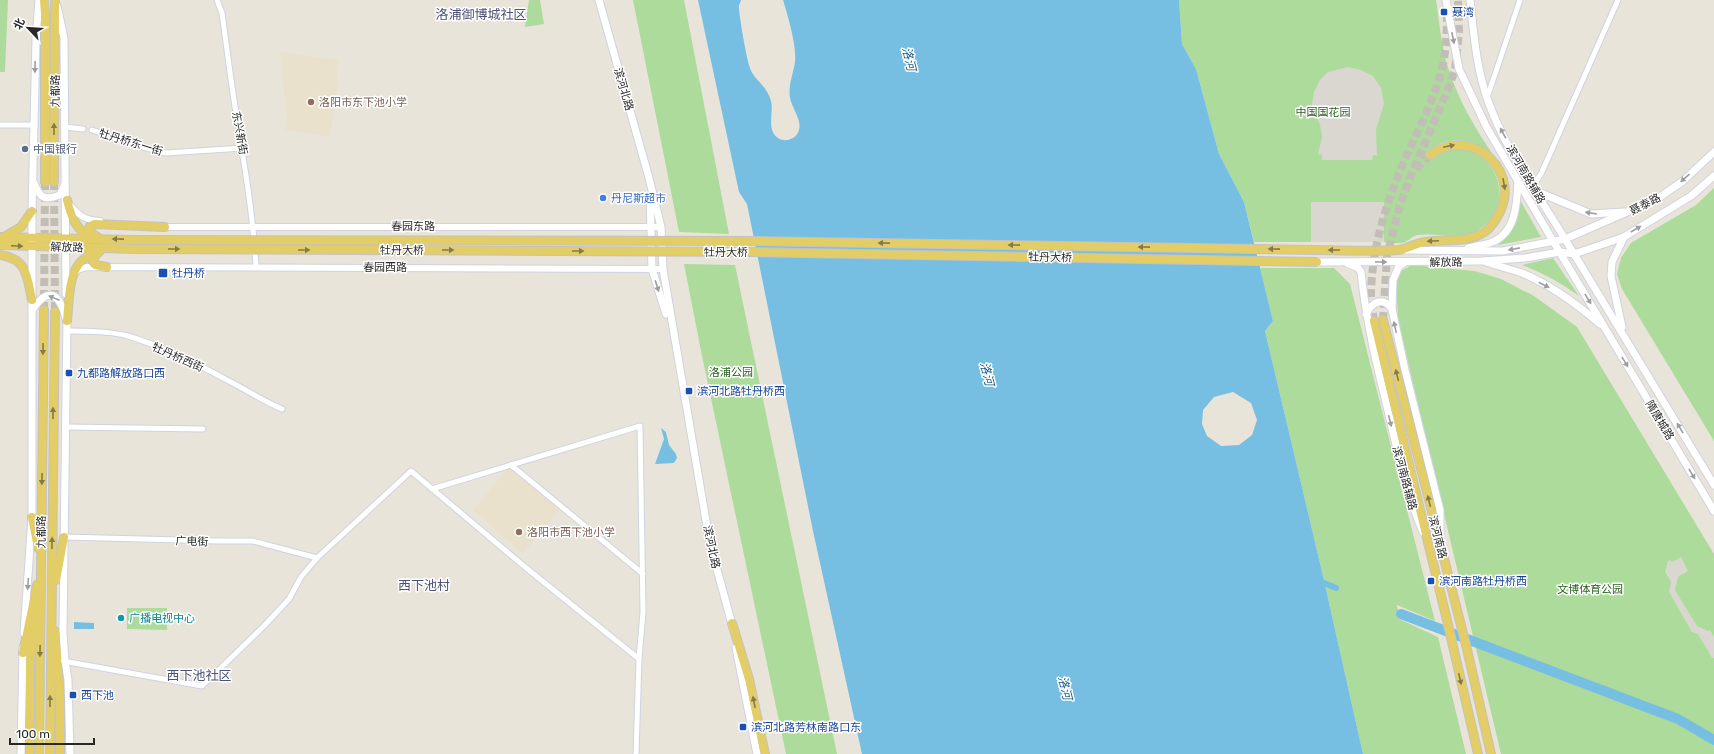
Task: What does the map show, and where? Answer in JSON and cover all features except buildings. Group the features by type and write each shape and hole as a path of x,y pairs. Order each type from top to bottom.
{"main road":[{"name":"九都路","path":"21,754 23,653 32,517 32,211 36,39 39,0"},
{"name":"九都路","path":"44,0 45,182"},
{"name":"九都路","path":"54,182 56,0"},
{"path":"56,0 64,38 67,321 60,754"},
{"name":"滨河北路","path":"599,0 649,178 661,227 663,269 710,544 732,623 757,754"},
{"name":"滨河南路辅路","path":"1446,0 1459,69 1487,128 1605,329"},
{"name":"滨河南路辅路","path":"1470,0 1475,54 1487,98 1496,121 1534,189 1623,333"},
{"path":"1401,250 1423,242 1468,239 1482,233 1492,225 1502,210 1506,194 1503,178 1498,166 1488,156 1476,149 1460,144 1449,145 1438,149 1430,155"},
{"name":"聂泰路","path":"1565,239 1657,199 1683,181 1714,152"},
{"name":"聂泰路","path":"1574,254 1624,237 1691,196 1714,176"},
{"name":"滨河北路","path":"649,178 652,269 674,338"},
{"path":"33,181 38,193 43,198 50,199 60,195 66,182"},
{"path":"1457,250 1491,243 1503,234 1510,226 1515,214 1518,181"},
{"path":"1534,189 1591,214 1630,212"},
{"path":"66,200 71,215 78,228 87,235 102,239"},
{"path":"1,240 21,227 32,211"},
{"path":"102,239 91,234 89,231 90,226 94,224 165,227"},
{"path":"1623,333 1611,276 1612,262 1624,237"},
{"name":"解放路","path":"66,243 102,239 134,240"},
{"name":"解放路","path":"1313,250 1502,251 1565,239"},
{"name":"解放路","path":"1,240 66,243 106,249 134,249"},
{"name":"牡丹大桥","path":"134,240 754,240 1313,250"},
{"path":"67,321 71,282 74,271 79,262 90,253 106,249"},
{"path":"106,249 98,253 92,260 95,265 107,267"},
{"name":"牡丹大桥","path":"134,249 746,252 1317,262"},
{"name":"解放路","path":"1317,262 1482,261 1525,258 1560,252 1574,254"},
{"path":"0,255 15,259 25,269 32,300"},
{"path":"1482,261 1522,274 1559,293 1579,306 1605,329"},
{"name":"滨河南路辅路","path":"1342,262 1358,268 1361,272 1366,314 1372,344 1411,505 1428,545"},
{"path":"1405,262 1399,266 1393,280 1392,309 1404,370 1440,510 1439,542"},
{"path":"32,310 42,298 52,296 62,303 67,321"},
{"path":"1366,314 1374,303 1378,302 1383,302 1392,309"},
{"name":"九都路","path":"39,754 44,310"},
{"name":"九都路","path":"50,754 55,312"},
{"name":"滨河南路","path":"1383,320 1466,645 1491,754"},
{"name":"滨河南路","path":"1374,321 1478,754"},
{"name":"隋唐城路","path":"1605,329 1714,511"},
{"name":"隋唐城路","path":"1623,333 1714,485"},
{"path":"30,754 30,661 41,564 32,517"},
{"path":"64,537 52,598 62,661 68,680 70,754"},
{"path":"23,653 41,564"},
{"path":"732,623 750,679 765,754"}],"street":[{"name":"东兴新街","path":"217,0 222,13 237,119 243,148 254,227 256,266"},
{"path":"1487,98 1520,0"},
{"path":"1534,189 1618,0"},
{"path":"0,125 35,125"},
{"name":"牡丹桥东一街","path":"65,128 83,129"},
{"name":"牡丹桥东一街","path":"92,130 142,147 166,153 243,148"},
{"name":"春园东路","path":"66,200 82,218 88,220 124,221 165,227 661,227"},
{"name":"春园西路","path":"71,282 79,269 87,267 256,266 663,269"},
{"name":"牡丹桥西街","path":"67,331 89,331 126,336 163,348 226,379 255,397 282,409"},
{"path":"432,489 640,426 643,612 639,659 636,754"},
{"path":"65,427 203,429"},
{"path":"511,465 643,574"},
{"path":"62,661 202,686 264,626 289,599 301,577 317,558 411,471 525,567 639,659"},
{"name":"广电街","path":"64,537 219,542 253,541 317,558"}],"shaded area":[{"name":"洛阳市东下池小学","path":"280,52 339,60 337,73 338,87 330,137 285,130 287,118"},
{"path":"1348,67 1361,70 1373,76 1381,88 1384,104 1376,129 1377,156 1373,155 1372,160 1322,160 1322,155 1318,154 1322,137 1320,125 1312,104 1314,92 1320,80 1328,72"},
{"path":"1311,202 1384,202 1384,242 1311,242"},
{"name":"洛阳市西下池小学","path":"509,467 561,508 523,554 473,510"},
{"path":"1681,557 1688,571 1678,577 1675,590 1697,626 1708,631 1710,630 1714,637 1714,658 1712,658 1698,634 1692,632 1669,592 1671,582 1665,572 1668,561 1670,560 1672,562"}],"green space":[{"path":"0,0 8,0 5,72 0,72"},
{"path":"529,0 540,0 544,24 525,27"},
{"path":"633,0 684,0 729,234 679,232"},
{"name":"中国国花园","path":"1179,0 1436,0 1443,46 1450,74 1467,112 1496,159 1480,147 1463,141 1454,140 1446,142 1427,151 1432,159 1454,149 1469,151 1482,157 1491,167 1498,180 1500,193 1497,207 1490,220 1471,234 1456,236 1426,234 1418,235 1400,243 1254,242 1244,202 1219,154 1196,69 1182,44"},
{"path":"1714,188 1714,441 1622,289 1617,274 1621,258 1631,243 1696,205"},
{"path":"1520,200 1541,237 1498,245 1504,240 1515,225 1519,214"},
{"path":"1553,258 1579,296 1552,279 1522,265"},
{"name":"洛浦公园","path":"684,264 735,265 837,754 786,754"},
{"name":"文博体育公园","path":"1412,265 1475,271 1501,279 1534,296 1577,327 1714,554 1714,754 1501,754 1398,320 1396,280 1401,271"},
{"path":"1260,268 1334,268 1350,284 1435,621 1397,605 1399,619 1438,637 1466,754 1363,754 1323,576 1265,331 1273,321"},
{"path":"127,608 167,608 167,630 127,629"}],"water":[{"name":"洛河","path":"698,0 741,0 739,5 740,16 749,64 754,76 769,95 772,105 771,126 774,135 778,138 787,140 796,136 800,126 790,98 790,84 795,62 795,48 792,31 783,0 1179,0 1182,44 1196,69 1219,154 1244,202 1273,321 1265,331 1323,576 1363,754 862,754 813,531 747,204 739,192","holes":["1233,392 1251,403 1257,420 1252,435 1239,445 1221,446 1207,436 1202,424 1203,410 1214,397"]},
{"path":"661,428 666,432 669,445 676,454 677,458 674,463 655,464 664,439"},
{"path":"74,622 94,623 94,629 74,629"}],"waterway":[{"path":"1317,580 1336,588"},
{"path":"1401,614 1678,719 1714,740"}],"tunnel":[{"path":"1383,320 1387,256 1399,208 1455,70 1459,32 1458,0"},
{"path":"1374,321 1371,296 1372,278 1379,233 1398,176 1438,83 1444,56 1447,15"},
{"path":"1416,169 1430,155"},
{"path":"44,310 45,182"},
{"path":"54,182 55,312"}],"place":[{"name":"聂湾","path":"1444,12"},
{"name":"洛阳市东下池小学","path":"311,102"},
{"name":"中国银行","path":"25,149"},
{"name":"丹尼斯超市","path":"603,198"},
{"name":"牡丹桥","path":"163,273"},
{"name":"九都路解放路口西","path":"69,373"},
{"name":"滨河北路牡丹桥西","path":"689,391"},
{"name":"洛阳市西下池小学","path":"519,532"},
{"name":"滨河南路牡丹桥西","path":"1431,581"},
{"name":"广播电视中心","path":"121,618"},
{"name":"西下池","path":"73,695"},
{"name":"滨河北路芳林南路口东","path":"743,727"}],"district":[{"name":"洛浦御博城社区","path":"481,14"},
{"name":"西下池村","path":"424,585"},
{"name":"西下池社区","path":"199,675"}]}
